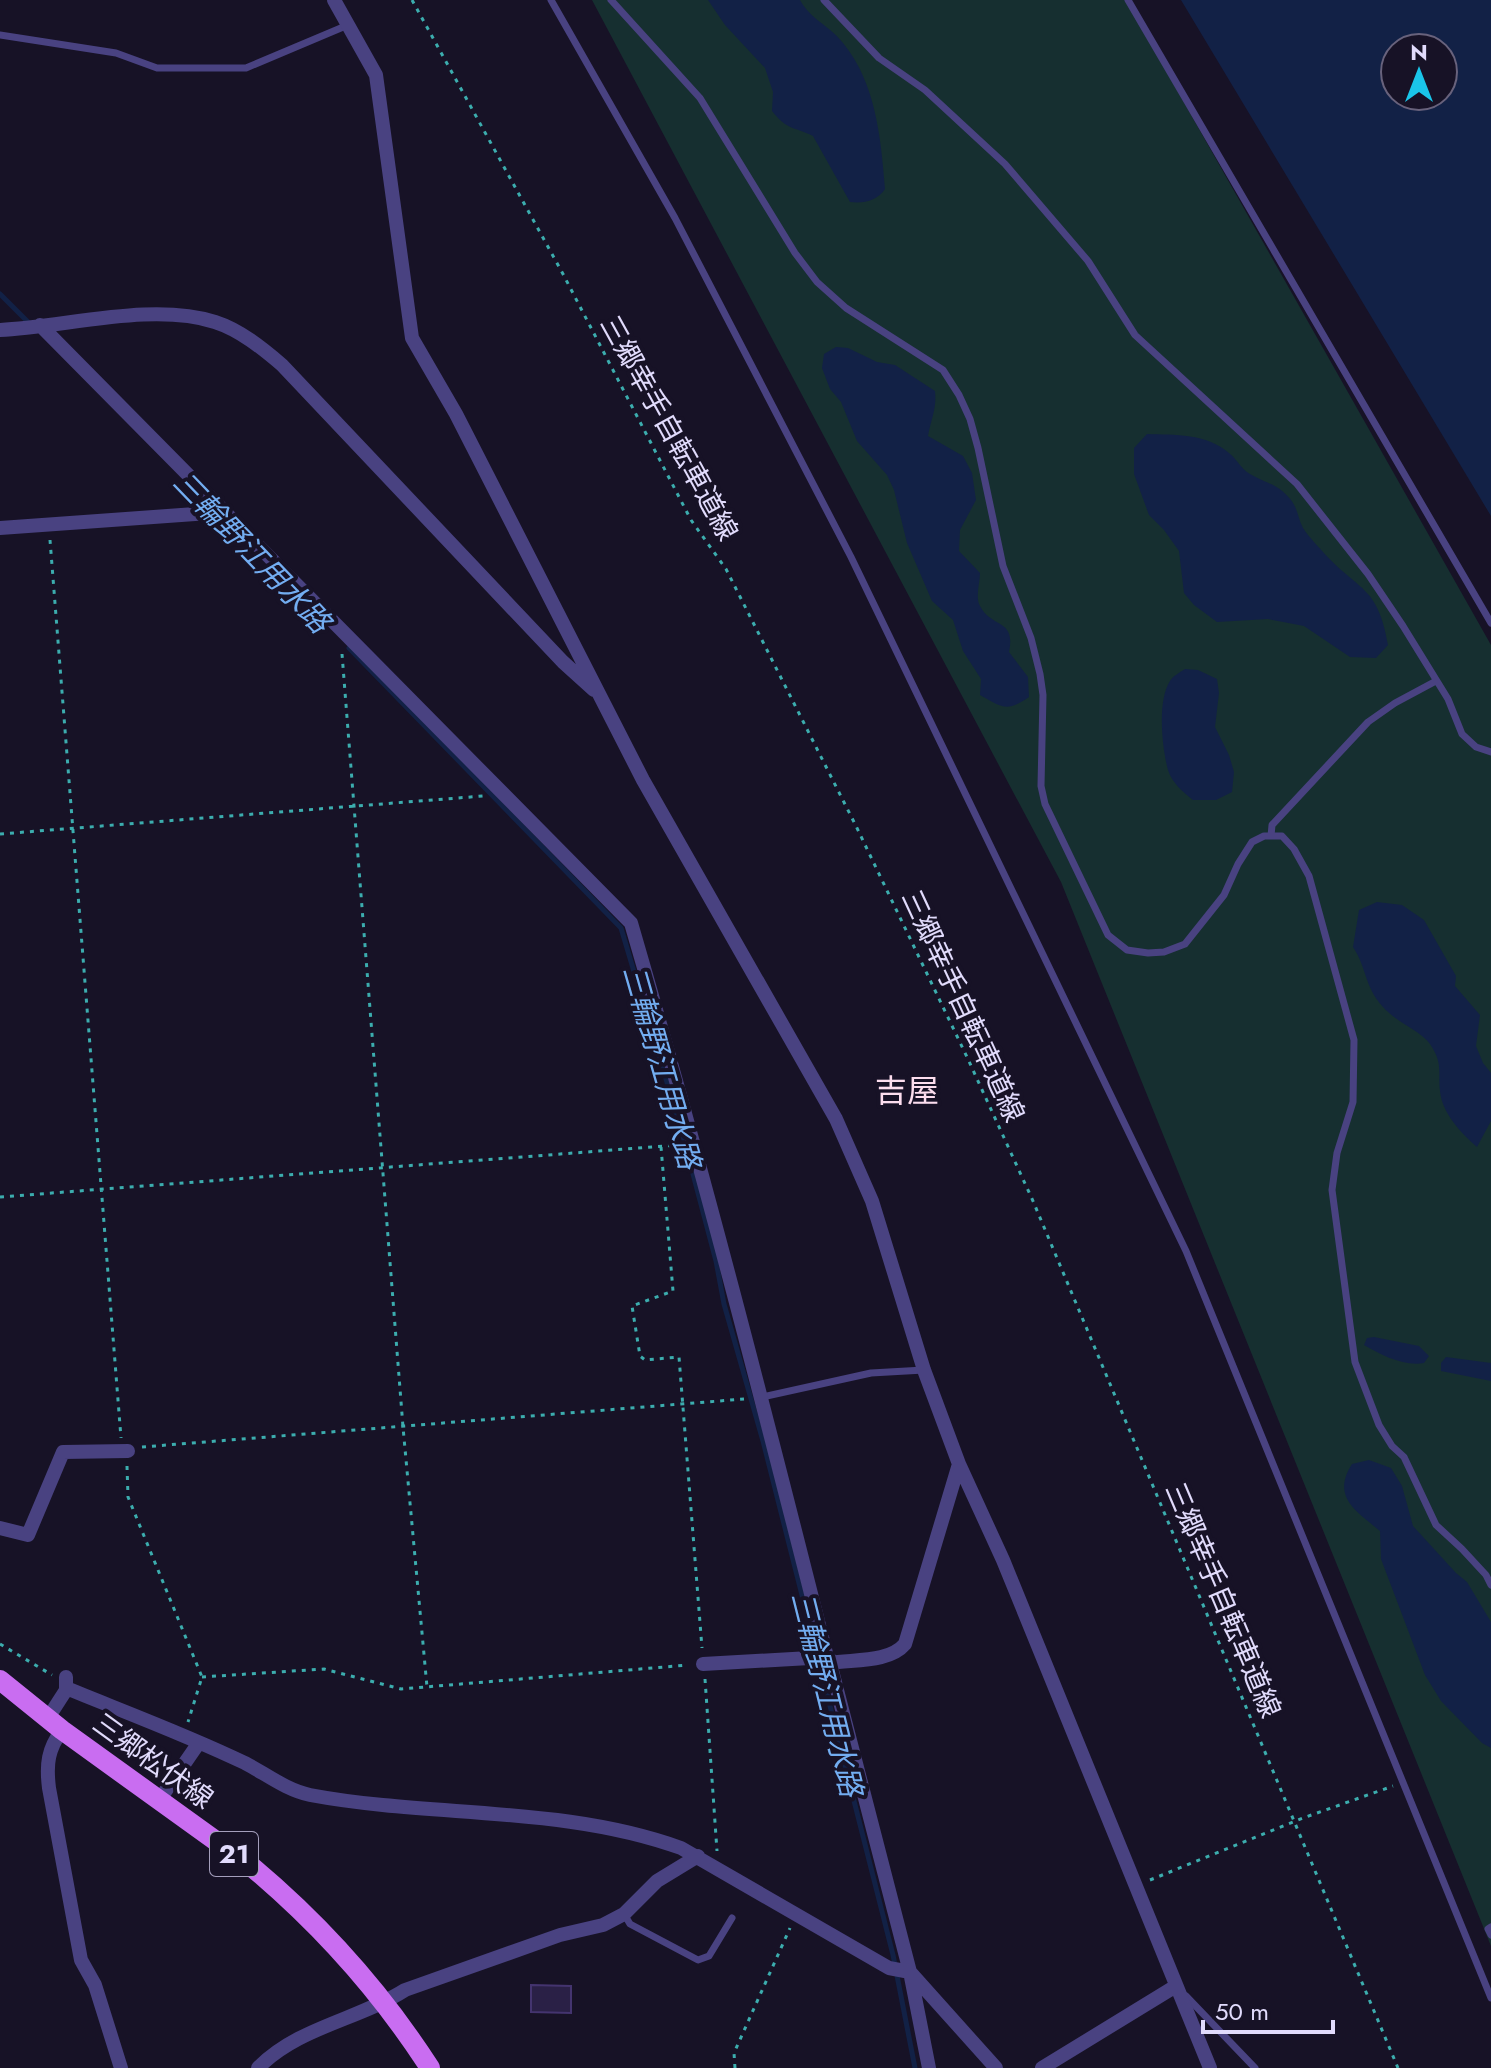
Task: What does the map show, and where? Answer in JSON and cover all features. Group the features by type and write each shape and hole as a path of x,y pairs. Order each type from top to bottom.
{"main road":[{"name":"三郷松伏線","path":"0,1680 279,1889 324,1933 384,2003 430,2068"}],"street":[{"path":"334,0 376,75 412,338 456,414 658,806 836,1119 872,1201 924,1370 959,1464 1003,1560 1210,2068"},
{"path":"0,330 138,316 179,316 214,322 262,347 563,662 600,695"},
{"path":"40,325 631,923 762,1397 910,1972 929,2068"},
{"path":"0,528 223,512"},
{"path":"0,1528 28,1535 63,1452 125,1451"},
{"path":"703,1664 830,1660 898,1653 905,1644 959,1464"},
{"path":"121,2068 95,1985 81,1960 49,1788 47,1765 66,1682 308,1795 426,1809 585,1822 653,1838 698,1856 889,1968 910,1972 996,2068"},
{"path":"160,1799 198,1744"},
{"path":"258,2068 269,2057 308,2033 384,2003 405,1990 560,1935 603,1925 624,1914 657,1881 698,1856"},
{"path":"1042,2068 1176,1986"}],"lane":[{"path":"551,0 675,218 851,557 1186,1251 1491,1998"},
{"path":"611,0 700,98 795,253 817,282 846,308 943,370 959,395 978,448 1003,566 1031,638 1040,674 1043,695 1041,786 1045,804 1108,935 1127,950 1148,953 1164,952 1185,944 1224,895 1252,842 1264,836 1282,836 1294,849 1309,876 1354,1040 1353,1102 1337,1153 1332,1190 1355,1362 1379,1425 1392,1446 1404,1457 1436,1525 1486,1575 1491,1585"},
{"path":"824,0 879,58 925,90 1005,164 1088,261 1135,335 1297,484 1368,574 1448,699 1462,734 1476,747 1491,752"},
{"path":"1128,0 1491,623"},
{"path":"0,35 116,53 157,68 246,68 348,25"},
{"path":"1271,836 1272,825 1368,722 1436,681"},
{"path":"762,1397 871,1373 924,1370"},
{"path":"624,1914 630,1924 698,1960 709,1956 732,1918"},
{"path":"1491,1927 1488,1929 1491,1935"},
{"path":"1176,1986 1255,2068"}],"path":[{"name":"三郷幸手自転車道線","path":"412,0 570,288 691,520 726,569 856,826 1033,1201 1398,2068"},
{"path":"48,525 128,1497 202,1677 183,1737"},
{"path":"340,629 403,1427 427,1687"},
{"path":"0,834 506,794"},
{"path":"0,1197 661,1147 693,1142"},
{"path":"661,1147 673,1291 632,1306 640,1356 645,1360 679,1357 685,1404 717,1867"},
{"path":"125,1451 128,1448 762,1397"},
{"path":"0,1644 66,1682"},
{"path":"202,1677 324,1669 401,1689 703,1664"},
{"path":"1136,1886 1295,1821 1394,1786"},
{"path":"735,2068 734,2053 796,1915"}],"green space":[{"path":"592,0 1126,0 1491,645 1491,1946 1061,882"}],"water":[{"path":"708,0 800,0 838,37 863,76 875,112 885,189 879,196 865,202 850,202 813,136 787,125 772,111 773,92 765,68 725,25"},
{"path":"1181,0 1491,0 1491,516"},
{"path":"836,347 848,348 877,362 895,365 935,391 928,436 963,456 972,473 976,500 960,530 959,551 980,573 980,606 1006,629 1010,641 1009,652 1028,677 1029,697 1021,702 1009,707 980,695 981,679 963,651 953,620 932,601 907,543 894,490 887,475 857,441 841,402 830,389 822,368 824,354"},
{"path":"1147,434 1190,436 1220,446 1247,472 1286,494 1307,534 1335,565 1365,591 1379,611 1388,645 1376,658 1350,657 1304,626 1268,619 1217,622 1194,605 1184,593 1179,551 1149,515 1134,474 1134,448"},
{"path":"1185,669 1198,670 1217,679 1219,693 1215,727 1234,772 1232,792 1216,800 1193,800 1175,783 1168,770 1163,737 1163,700 1170,681"},
{"path":"1377,902 1402,905 1424,920 1456,976 1455,986 1480,1015 1476,1046 1491,1073 1491,1121 1477,1147 1459,1129 1444,1107 1438,1062 1430,1044 1389,1013 1377,999 1353,947 1359,910"},
{"path":"1367,1338 1419,1346 1429,1356 1424,1363 1417,1364 1393,1359 1364,1345"},
{"path":"1446,1357 1491,1363 1491,1381 1441,1371 1441,1363"},
{"path":"1369,1460 1391,1468 1402,1486 1413,1526 1467,1582 1491,1622 1491,1748 1482,1743 1441,1701 1425,1675 1381,1559 1380,1531 1355,1510 1345,1494 1346,1476 1352,1464"}],"building":[{"path":"531,1985 571,1986 571,2013 531,2012"}],"waterway":[{"name":"三輪野江用水路","path":"0,294 30,324"},
{"name":"三輪野江用水路","path":"349,648 621,928 683,1136 716,1261 724,1304 763,1441 893,1955 915,2068"}],"district":[{"name":"吉屋","path":"907,1091"}]}
